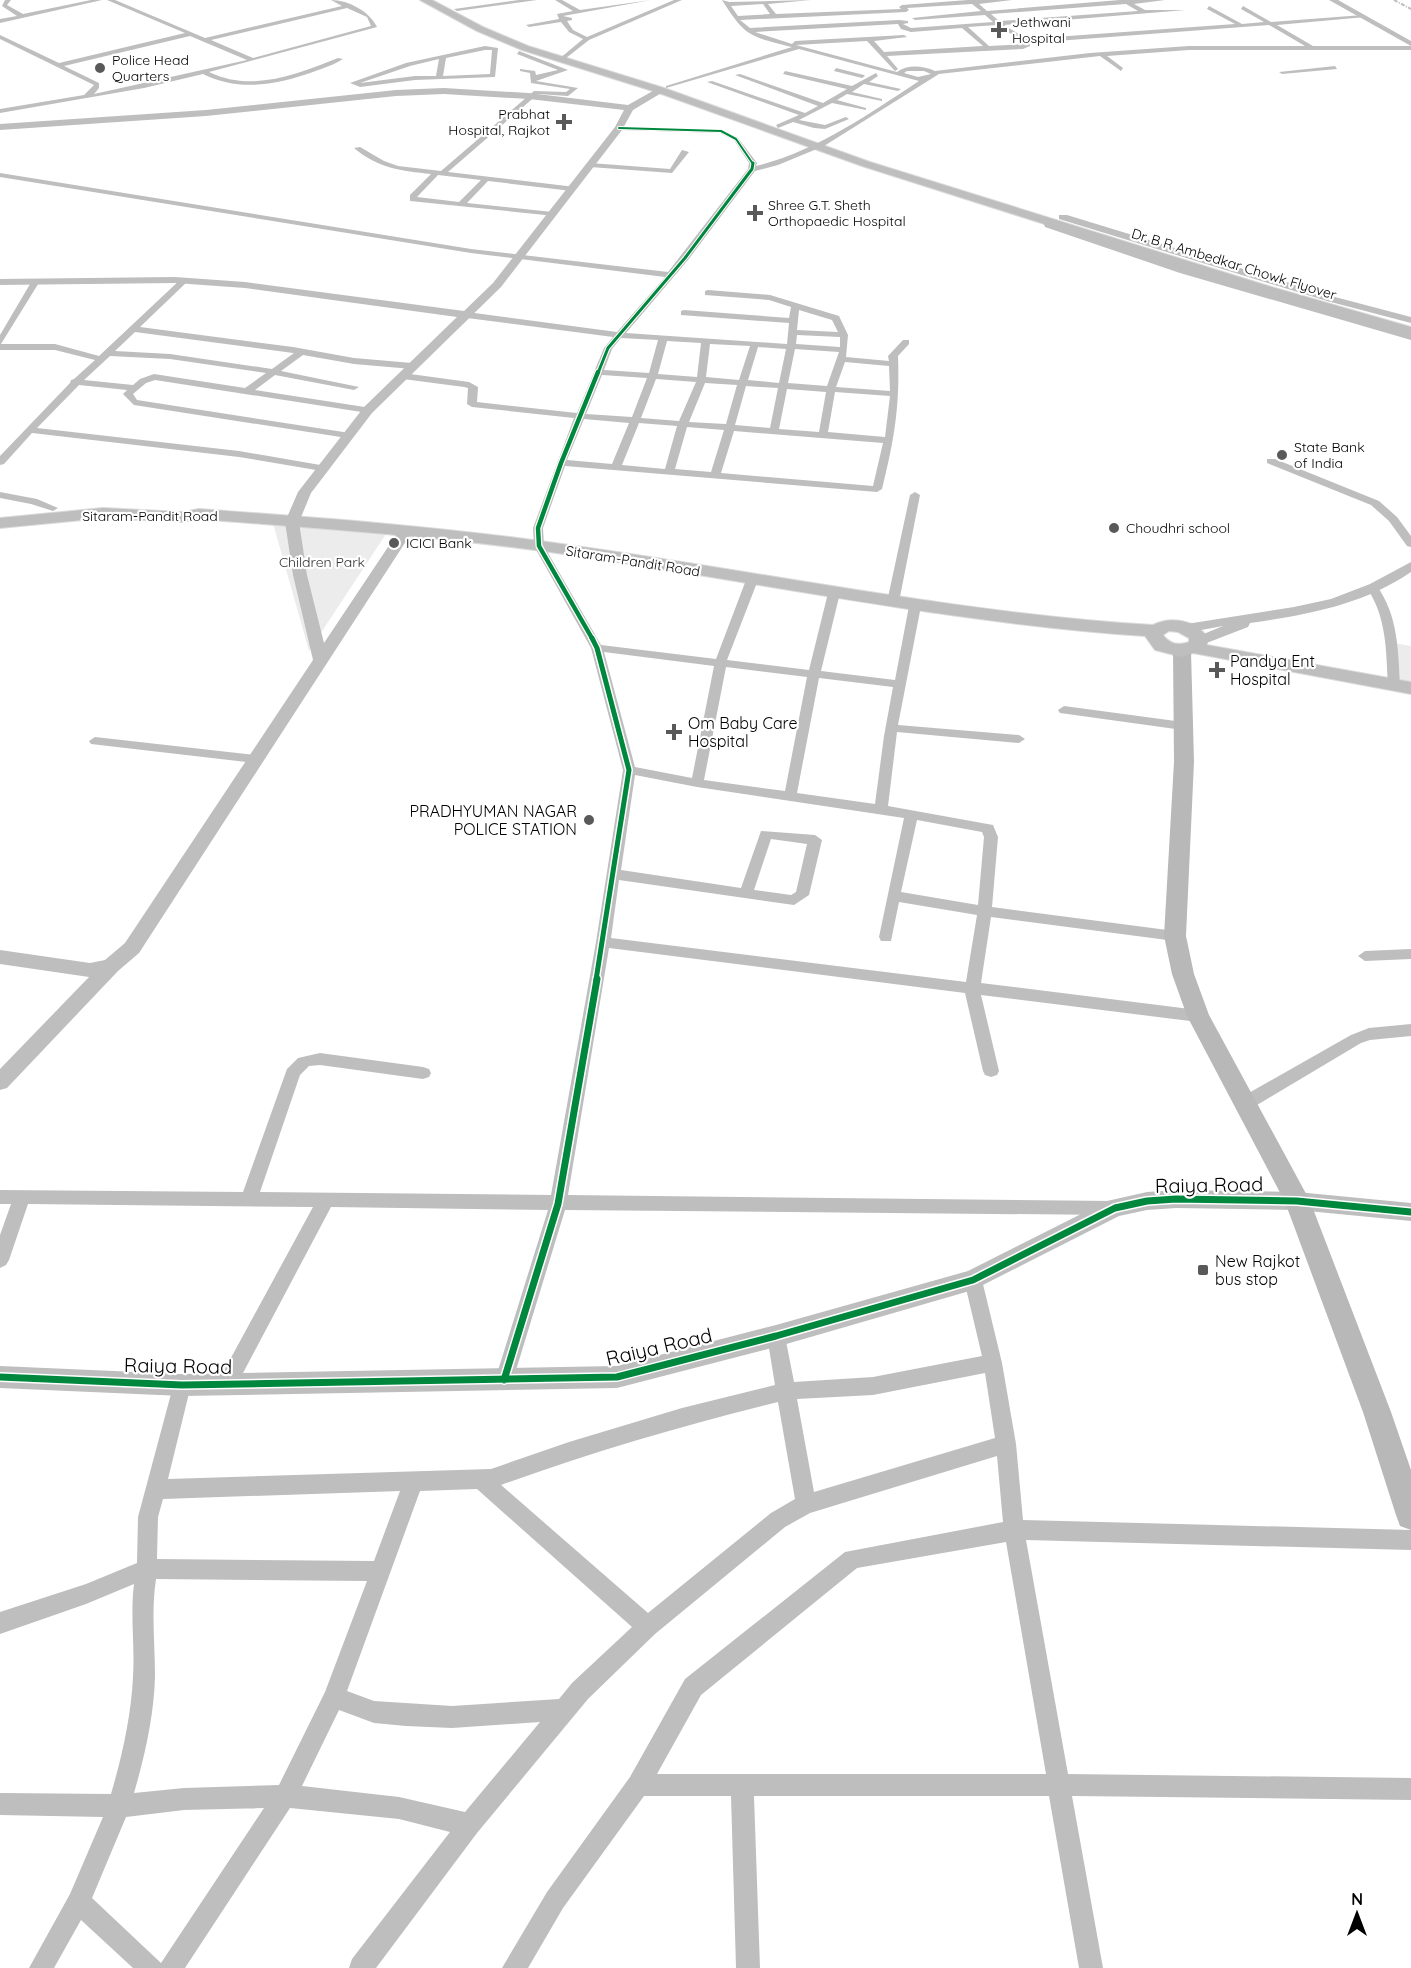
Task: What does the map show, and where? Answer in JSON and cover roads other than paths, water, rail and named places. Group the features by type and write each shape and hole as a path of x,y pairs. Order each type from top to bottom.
{"main road":[{"path":"425,0 509,42 664,88 778,126 821,144"},
{"path":"440,0 523,41 565,58"},
{"path":"664,88 821,144 1054,220"},
{"name":"Dr. B R Ambedkar Chowk Flyover","path":"1054,220 1324,300 1411,322"},
{"name":"Dr. B R Ambedkar Chowk Flyover","path":"1054,220 1260,288 1411,331"},
{"path":"0,515 53,508 118,506 186,510 198,514"},
{"name":"Sitaram-Pandit Road","path":"0,523 103,513 182,517 198,514 405,532 539,546 915,606 1157,637"},
{"path":"1402,687 1192,647 1168,649 1157,637 1165,626 1185,628 1195,633 1192,647 1183,726 1184,762 1175,936 1183,974 1198,1016 1297,1201 1377,1412 1411,1515"}],"street":[{"path":"8,0 4,5 21,16"},
{"path":"0,21 99,0"},
{"path":"110,0 253,60"},
{"path":"0,111 86,97 204,72 374,27 369,16 336,0"},
{"path":"457,9 534,0"},
{"path":"558,0 578,11"},
{"path":"575,0 589,10"},
{"path":"590,0 602,8"},
{"path":"560,18 561,14 648,0"},
{"path":"565,58 587,39 678,0"},
{"path":"727,2 808,0"},
{"path":"748,31 918,21 895,0"},
{"path":"737,18 849,13 972,1 1009,0"},
{"path":"1048,0 1073,18"},
{"path":"915,18 1162,0"},
{"path":"1333,0 1411,46"},
{"path":"764,1 774,16"},
{"path":"972,1 1044,60"},
{"path":"1125,1 1143,12"},
{"path":"630,2 648,13"},
{"path":"727,2 748,31 780,44 873,74"},
{"path":"204,40 348,6"},
{"path":"844,6 858,24"},
{"path":"529,25 560,18 639,7"},
{"path":"1209,8 1240,25"},
{"path":"1243,8 1311,47"},
{"path":"899,22 906,29 1183,10"},
{"path":"881,54 988,48 1057,39 1363,17"},
{"path":"560,18 571,31 587,39"},
{"path":"522,20 560,18"},
{"path":"963,26 988,48"},
{"path":"1212,27 1228,37"},
{"path":"926,28 934,36"},
{"path":"60,64 190,34"},
{"path":"0,37 60,64 97,84 96,88 86,97"},
{"path":"780,44 904,38"},
{"path":"869,39 881,54 900,71 910,78 926,79"},
{"path":"1057,39 1065,44"},
{"path":"1236,42 1244,47"},
{"path":"942,43 966,66"},
{"path":"919,68 935,73 1101,54 1189,48 1411,46"},
{"path":"485,48 495,48 494,74 487,77 438,78 415,78 360,85 353,83 408,64 485,48"},
{"path":"321,660 300,575 292,522 305,492 347,435 368,410 412,366 468,315 519,258 619,128 629,108 664,88 797,48"},
{"path":"1073,50 1081,56"},
{"path":"519,53 566,70 533,78"},
{"path":"1101,54 1121,69"},
{"path":"438,78 443,57"},
{"path":"204,72 230,83 267,82 293,78 340,59"},
{"path":"836,70 873,74 919,68 994,66"},
{"path":"1282,72 1335,68"},
{"path":"522,70 533,72 534,82 575,88 568,94 536,92 413,196 414,199 552,214"},
{"path":"785,73 880,100"},
{"path":"752,169 778,163 821,144 934,76 935,73"},
{"path":"778,126 831,101 873,74"},
{"path":"738,75 823,105"},
{"path":"415,78 421,91"},
{"path":"710,81 808,113 822,115"},
{"path":"862,82 898,89"},
{"path":"793,120 830,128 909,82"},
{"path":"740,92 764,84"},
{"path":"1,128 245,110 421,91 530,96 629,108"},
{"path":"831,101 864,109"},
{"path":"833,117 844,120"},
{"path":"504,1380 558,1204 630,770 597,648 539,546 538,528 561,463 608,348 671,275 752,169 753,163 736,139 721,131 619,128"},
{"path":"358,148 388,166 573,189"},
{"path":"590,165 672,171 686,152"},
{"path":"0,175 519,258 671,275"},
{"path":"460,204 487,178"},
{"path":"1054,220 1049,225 1184,270 1411,337"},
{"path":"0,462 74,382 185,280"},
{"path":"0,282 185,280 346,297 619,335 791,347 892,364"},
{"path":"0,342 36,281"},
{"path":"708,293 770,298 836,318 844,335 843,355 831,389 824,434"},
{"path":"774,431 791,347 795,306"},
{"path":"684,313 794,321"},
{"path":"134,329 335,358 412,366"},
{"path":"792,332 844,335"},
{"path":"616,468 637,421 653,376 663,338"},
{"path":"669,472 683,424 700,380 706,341"},
{"path":"184,374 225,342"},
{"path":"561,463 876,489 889,440 895,394 893,356 906,342"},
{"path":"715,476 731,428 741,383 755,344"},
{"path":"0,347 55,347 104,356 150,353 276,371 310,380 354,387"},
{"path":"246,392 301,352"},
{"path":"327,365 335,358"},
{"path":"289,399 319,372"},
{"path":"598,372 895,394"},
{"path":"347,435 134,402 128,394 143,381 154,377 184,374 246,392 368,410"},
{"path":"403,376 466,384 473,387 472,404 637,421 889,440"},
{"path":"336,405 362,378"},
{"path":"74,382 135,388"},
{"path":"30,430 239,454 322,468"},
{"path":"1271,461 1375,503 1393,519 1411,544"},
{"path":"0,495 53,508"},
{"path":"893,602 915,495"},
{"path":"0,1082 111,966 132,948 405,532"},
{"path":"1185,628 1212,621 1253,618 1318,606 1373,588 1409,570"},
{"path":"697,783 721,662 752,580"},
{"path":"1373,588 1382,599 1387,615 1402,687"},
{"path":"790,796 814,673 834,593"},
{"path":"881,809 892,728 915,606"},
{"path":"1192,647 1253,618"},
{"path":"597,648 900,684"},
{"path":"1064,710 1183,726"},
{"path":"892,728 1019,739"},
{"path":"96,741 255,759"},
{"path":"630,770 697,783 881,809 988,828 991,837 985,910 972,990 991,1071"},
{"path":"886,937 912,814"},
{"path":"614,874 784,900 794,900 802,895 815,840 766,834 747,894"},
{"path":"893,896 1175,936"},
{"path":"603,942 972,990 1198,1016"},
{"path":"1365,956 1411,954"},
{"path":"0,957 90,970 111,966"},
{"path":"1246,1103 1356,1039 1370,1034 1411,1030"},
{"path":"249,1199 293,1073 299,1064 308,1059 320,1059 423,1073"},
{"path":"0,1197 1115,1208"},
{"path":"0,1260 22,1197"},
{"name":"Raiya Road","path":"0,1377 182,1385 617,1377 776,1336 973,1280 1115,1208 1147,1201 1176,1199 1297,1201 1411,1212"},
{"path":"226,1384 326,1200"},
{"path":"973,1280 993,1363 1006,1444 1014,1530 1091,1968"},
{"path":"776,1336 806,1504"},
{"path":"157,1489 490,1479 569,1451 682,1417 786,1390 873,1386 993,1363"},
{"path":"41,1968 78,1902 119,1806 136,1746 144,1677 142,1604 147,1569 148,1517 182,1385"},
{"path":"362,1968 469,1825 580,1690 648,1627 778,1520 806,1504 1006,1444"},
{"path":"480,1479 648,1627"},
{"path":"171,1968 285,1796 334,1697 414,1481"},
{"path":"514,1968 555,1900 639,1785 693,1687 852,1559 1014,1530 1411,1540"},
{"path":"0,1623 86,1594 147,1569 380,1571"},
{"path":"334,1697 374,1712 406,1715 452,1717 564,1710"},
{"path":"639,1785 1059,1785 1411,1789"},
{"path":"742,1785 748,1968"},
{"path":"0,1804 119,1806 184,1799 285,1796 399,1808 469,1825"},
{"path":"78,1902 151,1968"}],"railway":[{"path":"1394,0 1411,9"}],"place":[{"name":"Jethwani Hospital","path":"999,30"},
{"name":"Police Head Quarters","path":"100,68"},
{"name":"Prabhat Hospital, Rajkot","path":"564,122"},
{"name":"Shree G.T. Sheth Orthopaedic Hospital","path":"755,213"},
{"name":"State Bank of India","path":"1282,455"},
{"name":"Choudhri school","path":"1114,528"},
{"name":"ICICI Bank","path":"394,543"},
{"name":"Pandya Ent Hospital","path":"1217,670"},
{"name":"Om Baby Care Hospital","path":"674,732"},
{"name":"PRADHYUMAN NAGAR POLICE STATION","path":"589,820"},
{"name":"New Rajkot bus stop","path":"1203,1270"}],"park label":[{"name":"Children Park","path":"322,562"}]}
